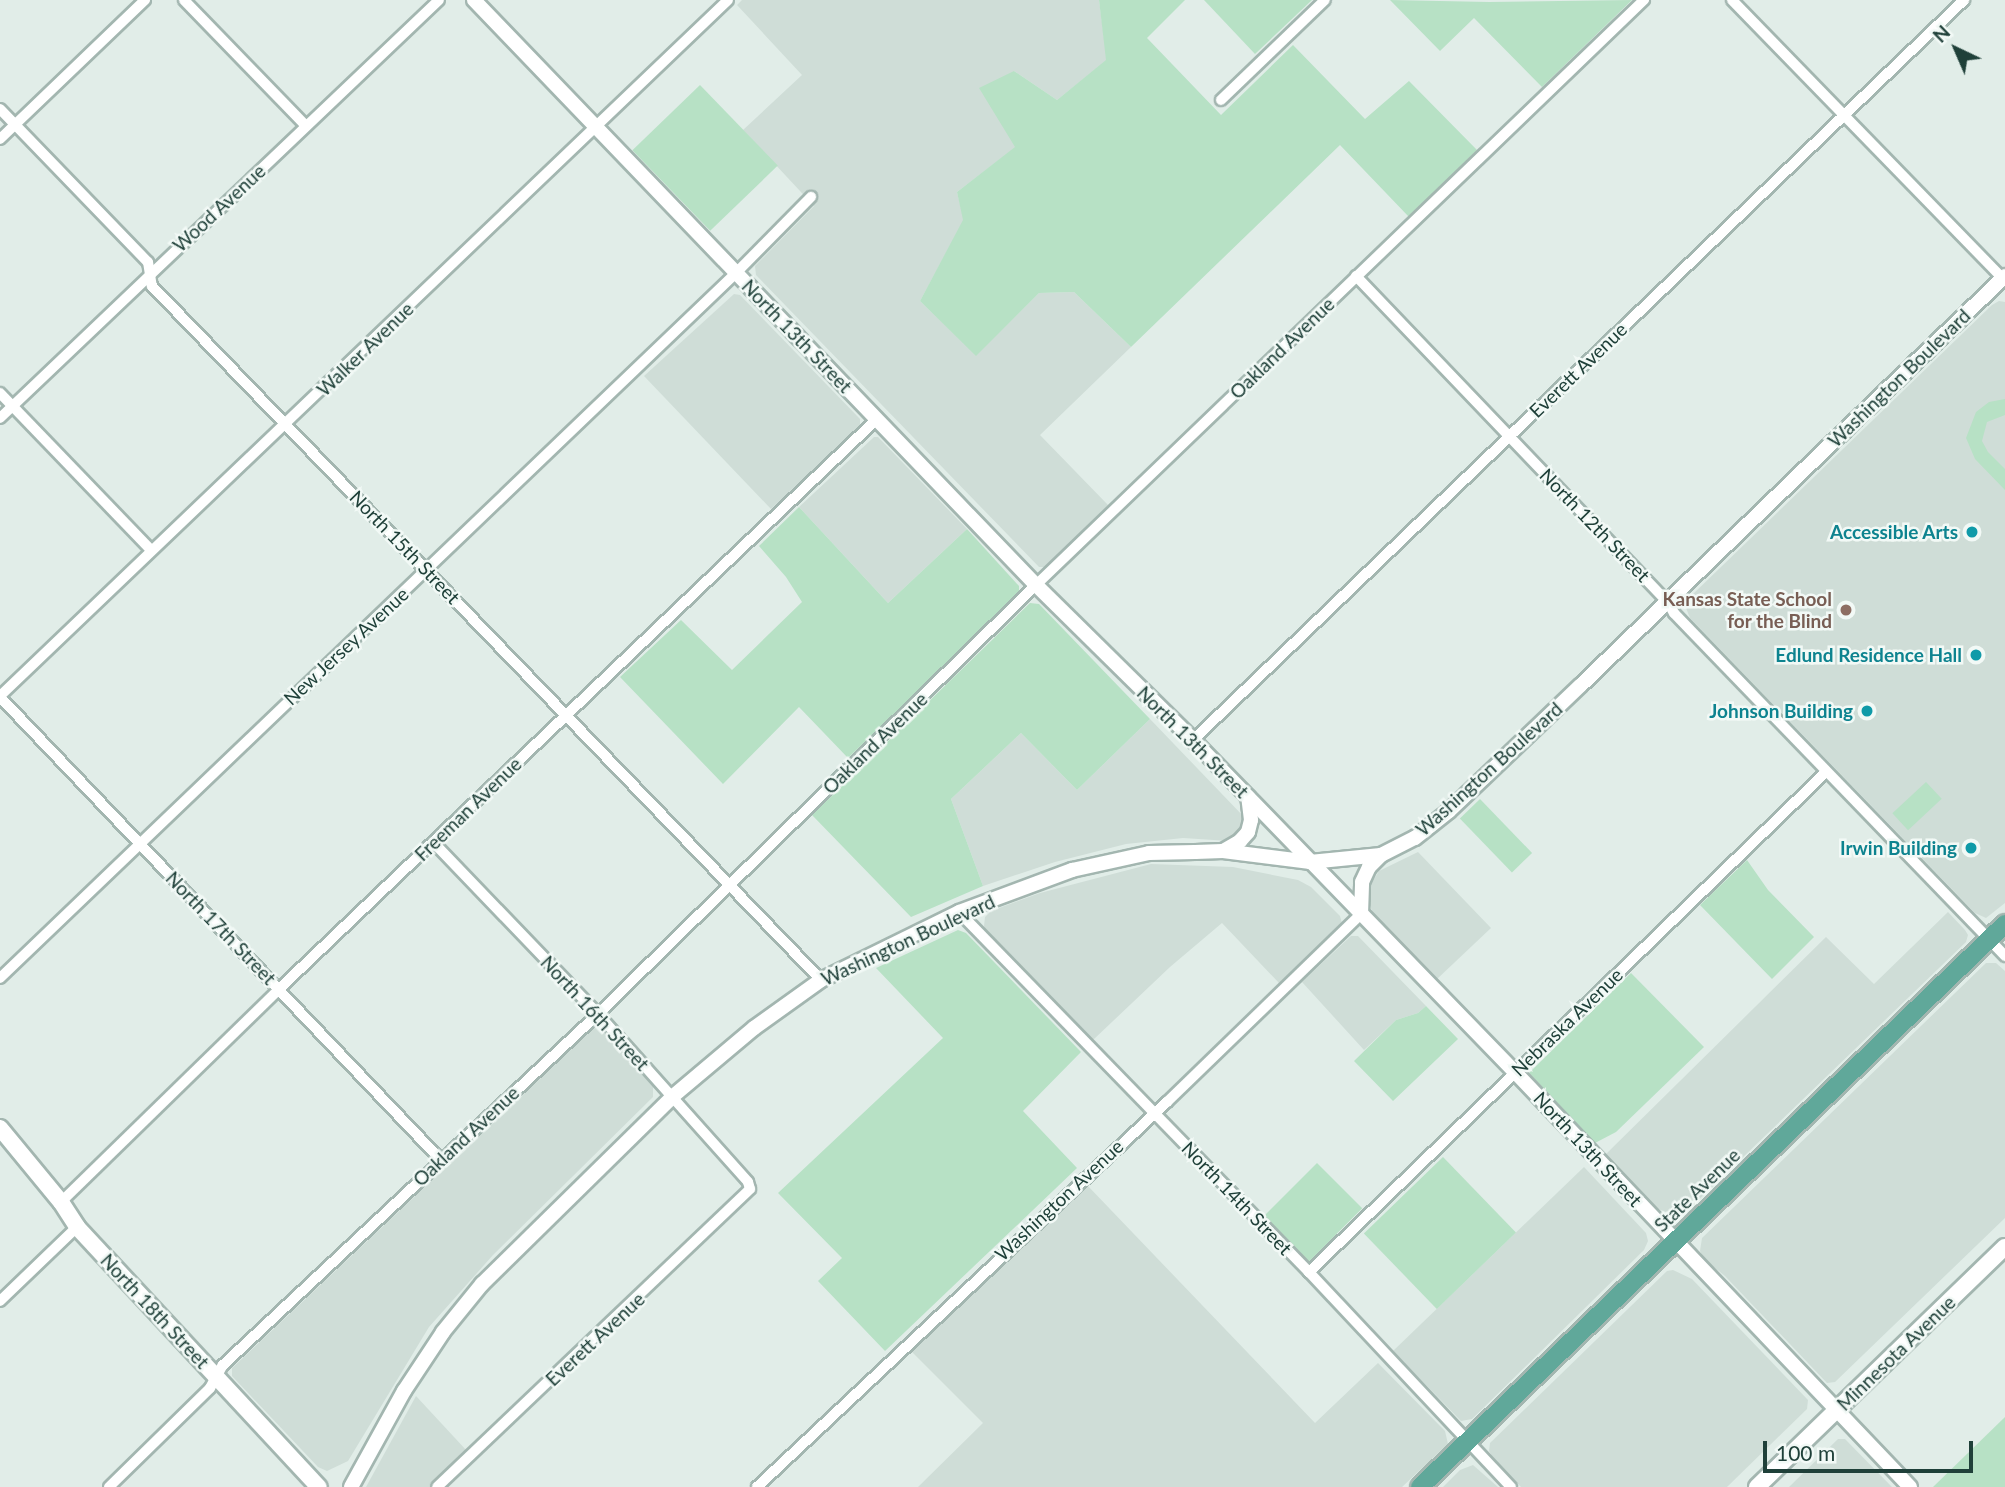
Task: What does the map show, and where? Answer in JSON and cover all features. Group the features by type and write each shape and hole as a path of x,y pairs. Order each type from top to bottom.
{"main road":[{"name":"State Avenue","path":"1420,1487 2005,924"},
{"name":"North 18th Street","path":"0,1128 61,1202 77,1227 319,1487"},
{"name":"Minnesota Avenue","path":"1757,1487 2005,1247"}],"street":[{"path":"0,139 145,0"},
{"path":"184,0 306,126"},
{"name":"Wood Avenue","path":"0,418 149,273 439,0"},
{"name":"North 13th Street","path":"474,0 1036,585 1193,740 1515,1072 1910,1487"},
{"name":"Walker Avenue","path":"0,697 728,0"},
{"path":"1221,100 1325,0"},
{"name":"Oakland Avenue","path":"109,1487 210,1388 223,1365 597,1014 1036,585 1644,0"},
{"path":"1732,0 2004,278"},
{"name":"Everett Avenue","path":"1193,740 1964,0"},
{"name":"North 15th Street","path":"0,109 148,262 152,286 821,980"},
{"name":"New Jersey Avenue","path":"0,978 736,273 811,197"},
{"name":"North 12th Street","path":"1356,276 1667,601 1674,613 2005,957"},
{"name":"Washington Boulevard","path":"351,1487 404,1391 443,1332 482,1284 672,1097 754,1027 821,980 959,912 1072,870 1149,853 1223,851 1310,862 1381,855 1415,838 1449,811 2004,278"},
{"path":"0,393 151,550"},
{"name":"Freeman Avenue","path":"61,1202 279,989 877,419"},
{"name":"North 17th Street","path":"0,697 440,1159"},
{"name":"Nebraska Avenue","path":"1309,1272 1826,772"},
{"path":"1223,851 1248,832 1251,820 1248,797"},
{"name":"North 16th Street","path":"435,843 597,1014 748,1182 750,1189"},
{"path":"1361,914 1362,882 1369,867 1381,855"},
{"name":"North 14th Street","path":"959,912 1309,1272 1511,1487"},
{"name":"Washington Avenue","path":"757,1487 1361,914"},
{"name":"Everett Avenue","path":"438,1487 750,1189"},
{"path":"0,1301 77,1227"}],"shaded area":[{"path":"742,0 1099,0 1107,60 1057,100 1014,71 1016,147 957,192 964,220 920,301 976,355 1039,293 1074,292 1131,347 1040,435 1108,505 1045,567 1039,567 756,275 755,266 814,206 743,130 802,75 737,5"},
{"path":"734,294 740,295 860,419 860,426 771,509 644,376"},
{"name":"Kansas State School for the Blind","path":"1999,301 2005,302 2005,903 1986,918 1975,913 1690,618 1686,608 1693,594"},
{"path":"874,437 878,437 967,529 888,603 799,507"},
{"path":"1150,719 1245,818 1245,827 1240,835 1229,841 1183,838 1126,844 1055,862 983,886 951,799 1021,733 1077,790"},
{"path":"1418,852 1491,928 1436,980 1374,915 1369,904 1371,884 1379,871"},
{"path":"1151,864 1233,867 1298,880 1311,887 1340,916 1342,923 1279,983 1222,923 1170,967 1093,1040 987,933 984,926 985,917 991,911 1040,893"},
{"path":"1948,912 1968,935 1966,942 1684,1214 1674,1215 1658,1209 1606,1154 1826,937 1874,984"},
{"path":"1351,936 1358,936 1426,1006 1418,1013 1396,1020 1364,1050 1302,982"},
{"path":"1986,963 1996,963 2005,971 2005,1218 1835,1382 1827,1383 1725,1276 1704,1259 1700,1251 1702,1238"},
{"path":"595,1027 603,1031 653,1087 653,1097 493,1255 429,1327 348,1461 327,1471 318,1467 232,1376 232,1368"},
{"path":"1584,1167 1646,1233 1648,1241 1644,1250 1472,1419 1461,1421 1393,1351"},
{"path":"1087,1185 1315,1423 1378,1363 1445,1431 1448,1444 1402,1487 918,1487 983,1423 911,1351"},
{"path":"1673,1270 1692,1279 1808,1400 1807,1409 1727,1487 1521,1487 1495,1461 1489,1451 1490,1443 1667,1271"},
{"path":"416,1396 467,1451 429,1487 366,1487"},
{"path":"1838,1439 1845,1439 1892,1487 1789,1487"},
{"path":"1473,1465 1498,1487 1443,1487 1460,1470"}],"green space":[{"path":"1099,0 1185,0 1147,38 1221,115 1293,45 1365,119 1409,81 1477,150 1409,217 1340,145 1131,347 1074,292 1039,293 976,356 920,301 963,220 957,192 1015,147 979,88 1014,71 1057,100 1106,60"},
{"path":"1204,0 1312,0 1255,54"},
{"path":"1390,0 1632,0 1542,87 1474,18 1440,51"},
{"path":"700,85 778,166 710,231 632,150"},
{"path":"2005,399 2005,415 1987,422 1982,441 1988,452 2005,469 2005,490 1975,459 1966,438 1976,412 1989,402"},
{"path":"799,507 888,603 967,529 1019,586 1019,593 848,758 799,707 723,784 620,677 681,620 732,670 802,602 786,577 759,546"},
{"path":"1030,603 1039,604 1150,719 1077,790 1021,733 951,799 983,886 911,917 812,815"},
{"path":"1926,782 1942,799 1908,830 1892,813"},
{"path":"1480,799 1532,853 1512,872 1460,818"},
{"path":"1747,860 1768,890 1814,937 1772,979 1700,905"},
{"path":"958,930 966,933 1081,1052 1023,1111 1077,1168 885,1351 818,1281 842,1258 778,1193 943,1038 876,968"},
{"path":"1631,973 1704,1047 1616,1132 1595,1143 1529,1073"},
{"path":"1426,1006 1458,1039 1393,1101 1354,1061 1396,1020 1418,1013"},
{"path":"1443,1157 1516,1233 1437,1309 1364,1233"},
{"path":"1317,1163 1362,1208 1308,1263 1263,1217"},
{"path":"2005,1417 2005,1487 1933,1487"}],"place":[{"name":"Accessible Arts","path":"1972,532"},
{"name":"Kansas State School for the Blind","path":"1846,610"},
{"name":"Edlund Residence Hall","path":"1976,655"},
{"name":"Johnson Building","path":"1867,711"},
{"name":"Irwin Building","path":"1971,848"}]}
